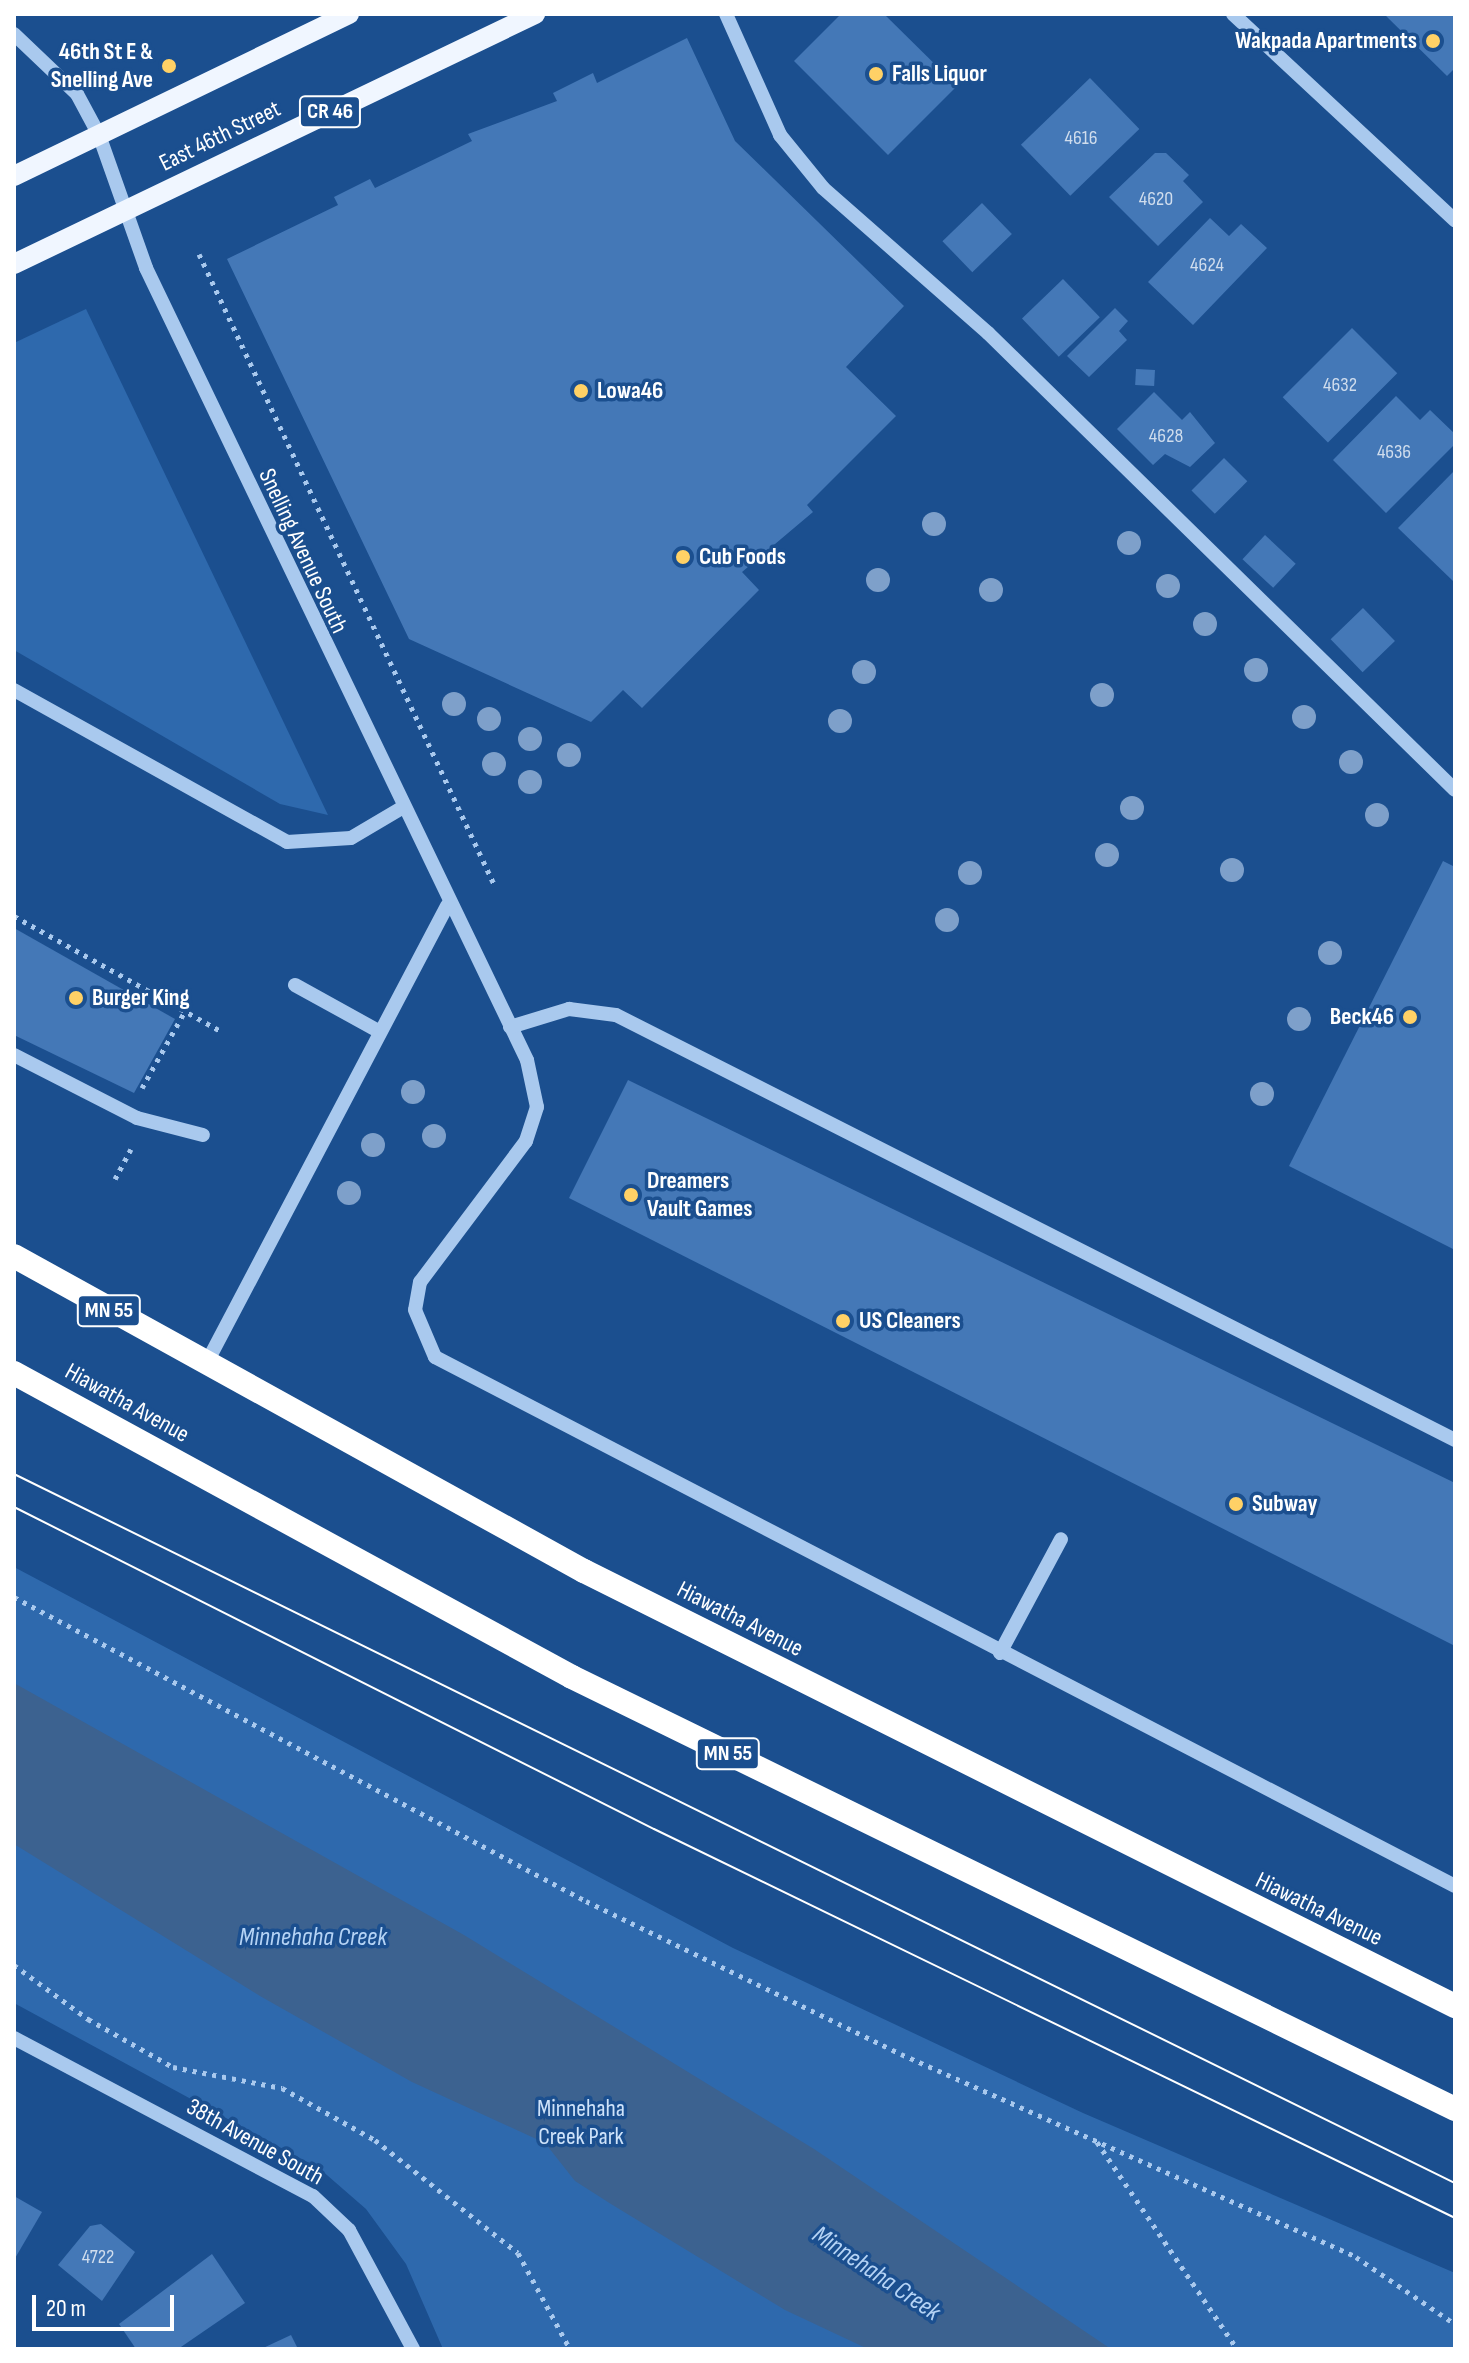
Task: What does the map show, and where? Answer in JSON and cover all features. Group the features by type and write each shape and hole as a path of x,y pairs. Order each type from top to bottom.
{"highway":[{"name":"Hiawatha Avenue","path":"14,1256 205,1366 612,1585 1455,2006"},
{"name":"Hiawatha Avenue","path":"14,1373 572,1677 1455,2109"}],"main road":[{"path":"14,176 349,14"},
{"name":"East 46th Street","path":"14,264 535,14"}],"street":[{"path":"726,14 780,135 823,188 988,333 1455,790"},
{"path":"1233,14 1455,220"},
{"name":"Snelling Avenue South","path":"14,34 77,94 99,135 125,211 400,809 527,1060 537,1107 511,1163 420,1282 415,1310 435,1357 1000,1653 1455,1886"},
{"path":"14,690 287,842 351,838 400,809"},
{"path":"205,1366 447,906"},
{"path":"295,985 380,1032"},
{"path":"510,1027 569,1009 616,1015 1455,1440"},
{"path":"14,1055 137,1118 203,1135"},
{"path":"1000,1653 1061,1539"},
{"name":"38th Avenue South","path":"14,2038 313,2196 357,2241 413,2349"}],"path":[{"path":"199,254 494,884"},
{"path":"14,916 222,1032"},
{"path":"14,1597 586,1901 1097,2142 1356,2257 1455,2324"},
{"path":"14,1965 88,2019 173,2067 282,2088 375,2140 518,2253 570,2349"},
{"path":"1097,2142 1237,2349"}],"green space":[{"path":"86,309 328,815 280,804 14,650 14,343"},
{"name":"Minnehaha Creek Park","path":"14,1567 733,1948 1083,2113 1455,2273 1455,2349 443,2349 406,2264 366,2209 320,2169 14,2003"}],"water":[{"name":"Minnehaha Creek","path":"14,1683 464,1935 814,2149 1111,2349 868,2349 785,2310 611,2204 575,2181 545,2143 412,2082 260,1996 14,1844"}],"building":[{"name":"Falls Liquor","path":"841,14 884,14 957,86 888,155 794,61"},
{"name":"Wakpada Apartments","path":"1384,14 1455,14 1455,68 1447,76"},
{"name":"Lowa46","path":"687,38 735,141 904,306 846,367 896,416 807,505 813,512 742,572 759,590 642,708 623,690 591,722 409,639 227,259 338,205 334,197 370,179 375,188 472,141 468,134 557,101 553,93 593,73 597,83"},
{"path":"1090,78 1139,129 1070,196 1021,145"},
{"path":"1155,153 1166,153 1189,175 1183,181 1203,202 1158,246 1109,197"},
{"path":"982,203 1012,234 972,272 942,241"},
{"path":"1210,218 1229,236 1241,224 1267,248 1193,325 1148,282"},
{"path":"1063,279 1100,317 1059,357 1022,319"},
{"path":"1115,308 1128,321 1119,331 1127,340 1089,377 1067,356"},
{"path":"1352,328 1397,373 1328,443 1283,397"},
{"path":"1136,369 1155,370 1154,386 1135,385"},
{"path":"1154,392 1182,420 1190,412 1215,443 1190,467 1165,454 1153,465 1117,429"},
{"path":"1396,396 1420,420 1430,410 1455,434 1455,444 1386,513 1333,460"},
{"path":"1224,458 1247,481 1215,514 1191,491"},
{"path":"1455,470 1455,579 1453,581 1398,528"},
{"path":"1265,535 1296,564 1273,588 1242,559"},
{"path":"1363,608 1395,641 1363,672 1331,639"},
{"name":"Beck46","path":"1443,861 1455,867 1455,1250 1289,1166"},
{"name":"Burger King","path":"14,928 175,1019 134,1093 14,1035"},
{"path":"628,1080 1455,1483 1455,1646 569,1198"},
{"path":"14,2196 42,2212 14,2260"},
{"path":"101,2224 135,2252 102,2301 58,2265 90,2226"},
{"path":"212,2254 245,2303 178,2349 136,2349 119,2324"},
{"path":"291,2335 298,2349 261,2349"}],"tram line":[{"path":"14,1474 1455,2183"},
{"path":"14,1507 654,1829 1455,2218"}],"place":[{"name":"Wakpada Apartments","path":"1433,41"},
{"name":"46th St E & Snelling Ave","path":"169,66"},
{"name":"Falls Liquor","path":"876,74"},
{"name":"Lowa46","path":"581,391"},
{"name":"Cub Foods","path":"683,557"},
{"name":"Burger King","path":"76,998"},
{"name":"Beck46","path":"1410,1017"},
{"name":"Dreamers Vault Games","path":"631,1195"},
{"name":"US Cleaners","path":"843,1321"},
{"name":"Subway","path":"1236,1504"}]}
